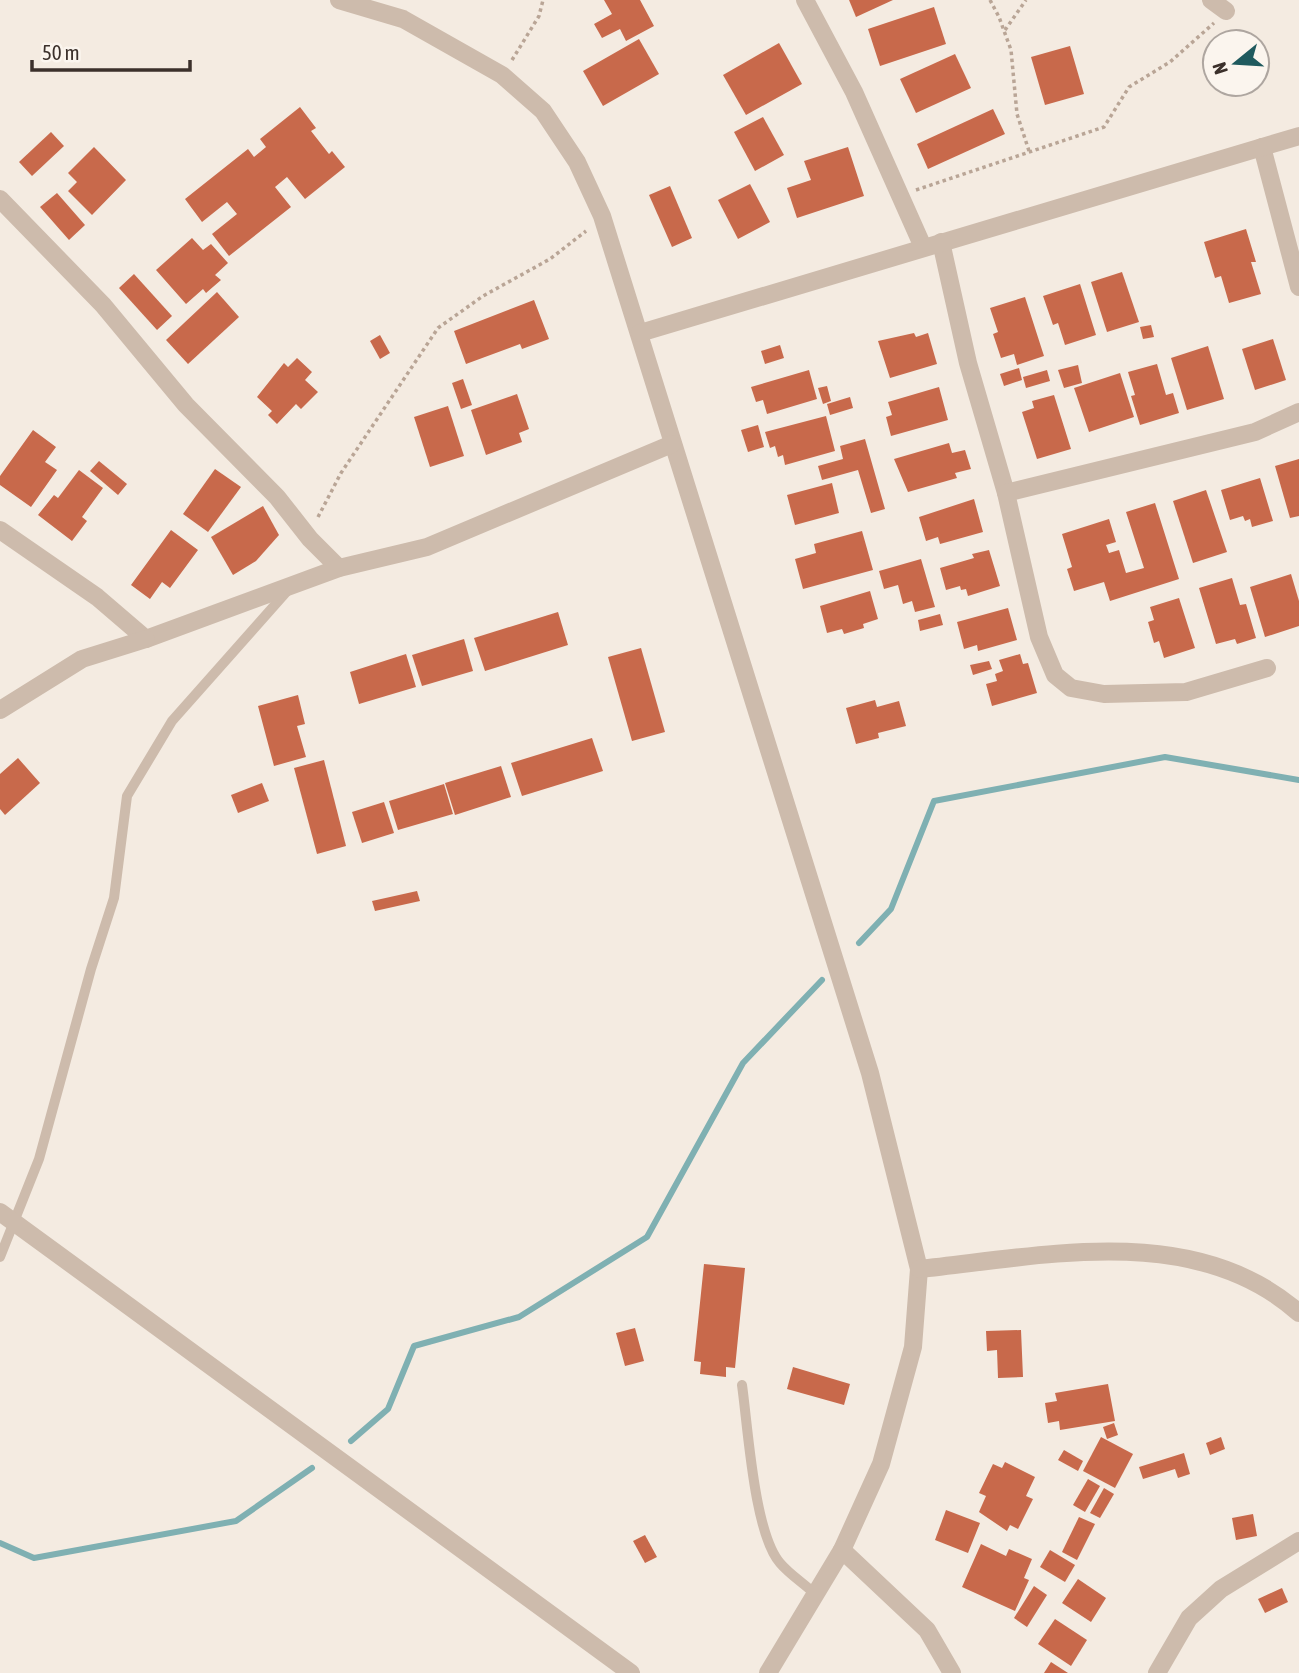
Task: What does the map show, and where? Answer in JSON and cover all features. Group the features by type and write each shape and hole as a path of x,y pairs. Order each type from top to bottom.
{"street":[{"path":"339,0 403,19 502,75 543,111 577,162 602,216 640,333 870,1073 919,1269 910,1360 881,1464 842,1550 768,1673"},
{"path":"805,0 854,92 923,247"},
{"path":"1211,0 1226,11"},
{"path":"640,333 1299,136"},
{"path":"1262,147 1299,287"},
{"path":"0,199 103,305 186,405 277,497 310,539 339,568"},
{"path":"941,242 968,363 1006,493 1039,637 1055,675 1071,688 1104,694 1186,692 1267,668"},
{"path":"1006,493 1255,432 1299,412"},
{"path":"0,710 82,659 146,639 339,568 427,547 673,444"},
{"path":"0,530 97,597 146,639"},
{"path":"7,1217 631,1673"},
{"path":"919,1269 1057,1255 1132,1252 1179,1257 1203,1260 1239,1272 1275,1292 1299,1313"},
{"path":"1157,1673 1189,1618 1221,1590 1299,1541"},
{"path":"842,1550 920,1622 952,1673"}],"lane":[{"path":"0,1257 7,1217 39,1160 114,898 127,796 172,721 293,585"},
{"path":"742,1385 759,1502 768,1541 779,1562 816,1595"}],"path":[{"path":"502,75 539,16 543,0"},
{"path":"990,0 1005,30 1014,70 1017,114 1029,151"},
{"path":"1005,30 1026,0"},
{"path":"902,195 1104,127 1129,87 1170,62 1226,11"},
{"path":"310,539 341,473 438,328 483,296 550,259 602,216"}],"building":[{"path":"604,0 640,0 654,26 626,41 620,29 602,38 594,24 612,14"},
{"path":"849,0 893,0 856,17"},
{"path":"934,7 946,44 880,66 868,29"},
{"path":"639,39 659,74 603,106 583,71"},
{"path":"779,43 802,84 746,115 723,75"},
{"path":"1070,46 1084,94 1045,105 1031,57"},
{"path":"955,54 971,88 916,113 900,79"},
{"path":"300,107 316,128 311,131 329,154 332,151 345,167 305,199 287,177 275,187 291,207 229,256 212,234 237,214 227,202 202,222 185,199 248,149 254,157 266,147 260,139"},
{"path":"993,109 1005,134 928,169 917,144"},
{"path":"763,117 784,155 755,171 734,132"},
{"path":"51,132 64,146 32,176 19,162"},
{"path":"94,147 126,180 92,215 68,191 77,182 68,173"},
{"path":"848,147 864,196 797,218 787,188 811,180 804,161"},
{"path":"750,184 770,222 738,239 718,200"},
{"path":"670,186 692,238 672,247 649,195"},
{"path":"57,193 85,225 69,240 40,207"},
{"path":"1246,229 1256,262 1251,262 1261,294 1229,303 1221,276 1215,278 1204,242"},
{"path":"192,238 203,250 211,244 228,263 215,275 221,280 206,293 203,289 186,304 156,270"},
{"path":"1122,272 1139,322 1107,332 1091,282"},
{"path":"134,274 172,316 157,330 119,288"},
{"path":"1080,284 1096,335 1065,345 1058,323 1053,325 1043,296"},
{"path":"217,292 239,317 188,364 166,340"},
{"path":"1025,297 1044,356 1017,365 1014,354 1001,358 993,334 998,332 990,308"},
{"path":"534,300 549,339 522,349 520,344 466,364 454,331"},
{"path":"1151,325 1154,337 1143,339 1140,327"},
{"path":"914,333 916,337 928,333 937,364 890,378 878,341"},
{"path":"380,335 390,353 380,359 370,341"},
{"path":"1273,339 1286,380 1255,390 1242,349"},
{"path":"780,345 784,358 765,364 761,351"},
{"path":"1208,346 1224,399 1187,410 1171,358"},
{"path":"297,358 312,372 305,380 318,392 301,409 296,404 277,424 268,415 272,411 257,397 284,363 288,367"},
{"path":"1157,364 1166,395 1173,393 1179,413 1140,425 1131,396 1135,395 1128,372"},
{"path":"1078,365 1082,383 1064,388 1058,370"},
{"path":"1019,368 1022,380 1004,386 1000,374"},
{"path":"809,370 817,399 767,414 763,400 756,402 751,387"},
{"path":"1047,370 1050,381 1026,388 1023,377"},
{"path":"1120,373 1134,417 1089,432 1074,388"},
{"path":"463,379 472,405 461,409 452,383"},
{"path":"827,386 831,401 823,404 818,388"},
{"path":"939,387 948,420 891,436 886,417 892,415 888,402"},
{"path":"517,394 529,429 519,433 522,442 486,455 471,410"},
{"path":"1054,395 1071,449 1037,459 1022,412 1034,408 1032,401"},
{"path":"850,397 853,408 830,415 827,404"},
{"path":"448,406 464,456 430,467 414,417"},
{"path":"826,416 835,451 785,465 783,455 778,457 775,446 770,448 765,432"},
{"path":"758,425 764,447 748,452 741,430"},
{"path":"33,430 56,447 45,462 57,470 31,507 0,485 0,476"},
{"path":"865,439 885,509 871,513 858,470 822,480 818,466 843,459 840,446"},
{"path":"949,443 952,453 965,450 971,469 955,473 957,478 908,492 894,459"},
{"path":"1299,459 1299,516 1290,518 1275,466"},
{"path":"99,461 127,484 118,495 90,471"},
{"path":"215,469 241,487 208,532 183,514"},
{"path":"79,470 103,488 82,517 87,521 72,541 38,515 54,495 58,498"},
{"path":"1260,478 1273,521 1252,527 1250,519 1245,521 1243,516 1230,520 1221,490"},
{"path":"832,483 839,513 795,525 787,495"},
{"path":"1206,490 1227,552 1193,563 1173,501"},
{"path":"974,499 983,532 940,544 938,537 926,541 919,517"},
{"path":"1155,503 1179,579 1110,601 1104,582 1074,591 1067,569 1072,567 1062,534 1109,519 1116,542 1106,545 1109,553 1119,550 1126,573 1144,568 1126,512"},
{"path":"263,506 279,535 256,561 233,575 211,537"},
{"path":"171,530 198,550 170,588 162,582 150,599 131,585"},
{"path":"862,531 873,570 803,589 795,559 816,553 814,544"},
{"path":"989,550 1000,586 968,596 966,589 961,590 960,586 946,590 940,568 974,558 972,554"},
{"path":"921,559 935,607 915,612 912,601 903,604 898,585 884,589 879,571"},
{"path":"1291,574 1299,601 1299,626 1265,637 1250,587"},
{"path":"1232,578 1240,605 1246,604 1256,638 1237,644 1235,639 1216,644 1199,588"},
{"path":"870,591 878,619 863,624 864,628 844,634 842,629 827,633 820,606"},
{"path":"1179,598 1195,648 1164,658 1159,641 1154,643 1148,622 1154,620 1150,607"},
{"path":"1008,608 1017,640 978,651 977,645 964,649 957,622"},
{"path":"558,612 568,645 485,671 474,638"},
{"path":"940,614 943,625 920,631 918,620"},
{"path":"464,639 473,671 422,686 412,655"},
{"path":"641,648 665,732 632,741 608,657"},
{"path":"406,654 416,687 359,704 350,672"},
{"path":"1020,654 1023,664 1028,663 1037,693 992,706 986,684 997,681 995,674 1003,671 999,660"},
{"path":"989,661 992,669 973,675 970,665"},
{"path":"298,695 305,724 297,726 306,757 274,766 258,706"},
{"path":"875,700 877,707 899,701 906,726 878,733 879,738 856,744 846,708"},
{"path":"592,738 603,771 522,796 511,763"},
{"path":"18,758 40,783 5,815 0,809 0,774"},
{"path":"324,760 346,846 317,854 294,768"},
{"path":"501,766 511,797 455,815 445,783"},
{"path":"262,783 269,801 238,813 231,795"},
{"path":"444,784 453,814 398,830 389,801"},
{"path":"384,802 394,833 362,843 352,812"},
{"path":"417,891 420,901 375,911 372,901"},
{"path":"704,1264 745,1268 735,1368 726,1367 726,1377 700,1374 701,1362 694,1361"},
{"path":"635,1328 644,1361 625,1366 616,1333"},
{"path":"1021,1330 1023,1377 998,1378 997,1350 987,1351 986,1331"},
{"path":"793,1367 850,1384 844,1405 787,1389"},
{"path":"1108,1384 1115,1421 1060,1430 1059,1421 1048,1423 1045,1403 1057,1401 1055,1393"},
{"path":"1114,1423 1118,1435 1107,1439 1103,1427"},
{"path":"1101,1437 1133,1454 1115,1488 1083,1471"},
{"path":"1221,1437 1225,1449 1210,1455 1206,1443"},
{"path":"1064,1450 1083,1461 1078,1471 1058,1460"},
{"path":"1184,1453 1190,1474 1178,1478 1175,1469 1143,1479 1139,1467"},
{"path":"1005,1462 1035,1477 1026,1496 1033,1499 1018,1529 1010,1525 1007,1531 979,1512 986,1496 979,1493 993,1464 1002,1468"},
{"path":"1088,1479 1100,1486 1085,1512 1073,1505"},
{"path":"1104,1488 1114,1494 1100,1518 1090,1513"},
{"path":"946,1510 980,1523 968,1553 935,1540"},
{"path":"1253,1514 1257,1536 1236,1540 1232,1518"},
{"path":"1079,1517 1095,1524 1077,1560 1062,1552"},
{"path":"645,1535 657,1557 645,1563 633,1541"},
{"path":"981,1544 1006,1556 1009,1549 1032,1559 1024,1578 1029,1580 1015,1611 962,1587"},
{"path":"1050,1550 1075,1565 1065,1582 1040,1567"},
{"path":"1078,1579 1106,1598 1091,1622 1062,1603"},
{"path":"1034,1586 1047,1595 1027,1627 1014,1618"},
{"path":"1282,1588 1288,1602 1265,1613 1258,1599"},
{"path":"1055,1619 1087,1640 1071,1666 1038,1644"},
{"path":"1051,1662 1068,1673 1044,1673"}],"waterway":[{"path":"859,943 891,909 934,801 1165,757 1299,780"},
{"path":"351,1441 388,1409 414,1346 519,1317 647,1237 743,1063 822,980"},
{"path":"0,1543 34,1558 236,1521 312,1468"}]}
